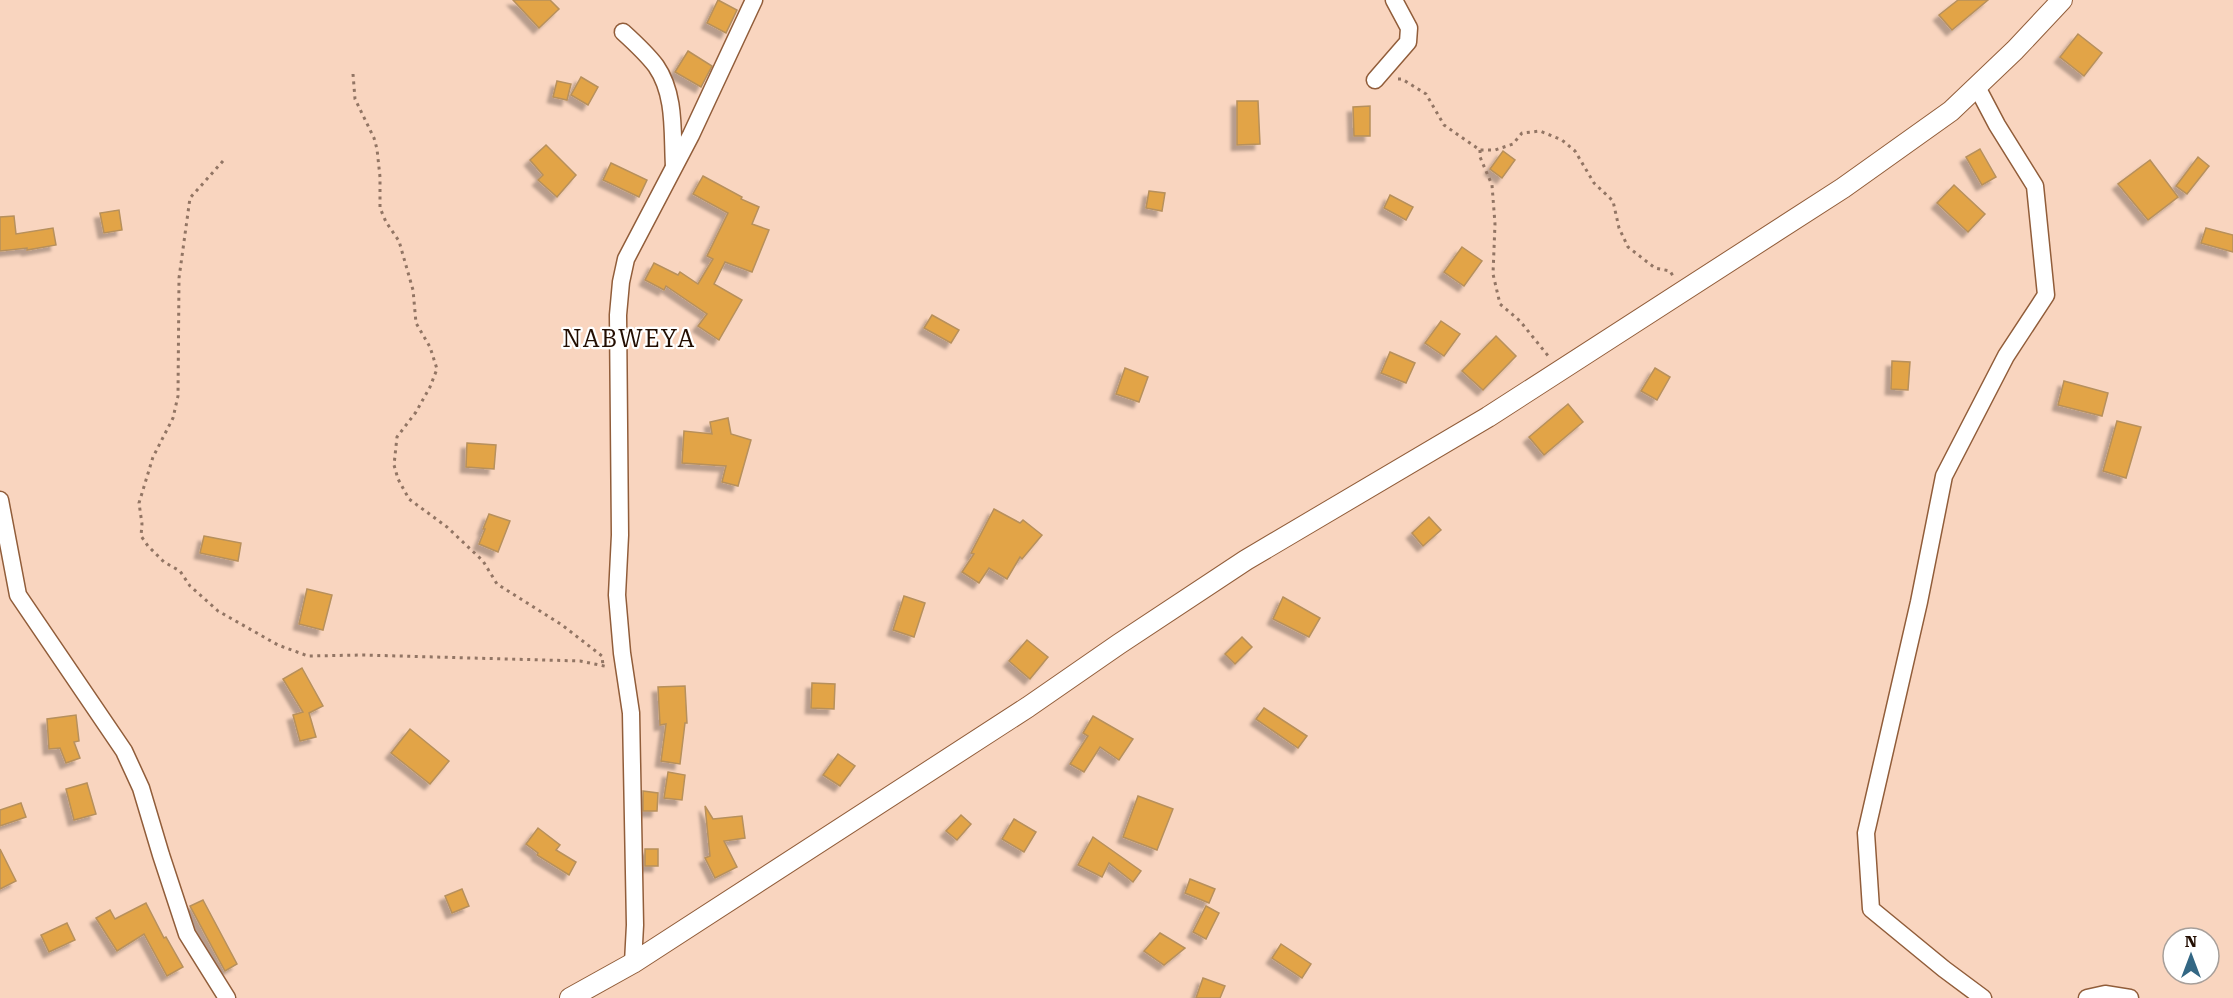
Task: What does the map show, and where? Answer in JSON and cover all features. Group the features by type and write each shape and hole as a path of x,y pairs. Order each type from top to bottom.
{"street":[{"path":"633,963 635,925 630,713 617,594 620,536 618,315 621,282 626,259 674,167 754,0"},
{"path":"1375,80 1408,42 1409,28 1394,0"},
{"path":"570,998 633,963 1028,707 1246,560 1379,480 1443,445 1842,188 1923,133 1977,87 2062,0"},
{"path":"623,32 655,64 664,80 673,115 674,167"},
{"path":"1977,87 1997,125 2035,186 2046,295 2007,356 1944,476 1919,602 1866,833 1871,909 1983,998"},
{"path":"0,500 18,595 124,751 141,788 160,855 187,934 226,998"},
{"path":"2087,998 2105,994 2130,998"}],"path":[{"path":"353,75 355,99 377,149 380,208 399,241 413,290 416,323 430,348 437,369 416,412 397,437 394,465 398,479 409,500 447,527 483,561 497,584 578,637 602,656 603,666"},
{"path":"1375,80 1402,79 1418,88 1426,94 1444,125 1480,150 1495,150 1513,144 1522,133 1539,130 1562,140 1575,151 1594,183 1614,201 1619,228 1628,248 1655,267 1670,271 1675,278"},
{"path":"1480,150 1480,157 1492,185 1495,224 1493,274 1500,304 1520,321 1559,370"},
{"path":"223,161 190,198 179,278 178,396 173,418 153,457 140,503 141,536 148,546 164,562 180,572 190,586 218,611 278,645 308,656 363,655 580,661 625,670"}],"building":[{"path":"513,0 550,0 559,9 539,28"},
{"path":"718,0 737,10 726,33 707,23"},
{"path":"1958,0 1988,0 1952,30 1939,15"},
{"path":"2078,34 2102,53 2084,76 2060,57"},
{"path":"688,51 712,66 701,87 675,72"},
{"path":"581,77 598,87 588,105 571,95"},
{"path":"557,81 571,84 567,100 553,97"},
{"path":"1237,101 1258,101 1260,144 1237,145"},
{"path":"1370,106 1370,136 1354,136 1353,107"},
{"path":"546,145 576,175 557,197 538,180 543,175 530,160"},
{"path":"1980,149 1996,177 1982,185 1966,157"},
{"path":"1503,151 1515,160 1502,178 1490,169"},
{"path":"2198,157 2209,166 2187,194 2176,186"},
{"path":"2150,160 2178,197 2148,220 2118,184"},
{"path":"611,163 647,180 639,197 603,180"},
{"path":"703,176 759,207 752,224 769,230 752,272 725,262 714,284 742,300 719,340 698,326 707,314 666,286 664,290 645,280 654,263 678,275 680,272 698,284 713,259 707,256 728,213 693,194"},
{"path":"1954,185 1985,214 1968,232 1937,203"},
{"path":"1149,191 1165,193 1162,211 1146,208"},
{"path":"1390,195 1413,207 1406,220 1384,208"},
{"path":"119,210 122,230 104,233 100,213"},
{"path":"14,216 16,234 53,228 56,245 27,250 27,248 0,251 0,217"},
{"path":"2206,228 2233,235 2233,252 2201,243"},
{"path":"1462,247 1482,261 1464,286 1444,272"},
{"path":"932,315 959,330 951,343 924,328"},
{"path":"1441,321 1460,334 1444,356 1425,343"},
{"path":"1496,336 1516,356 1483,390 1462,371"},
{"path":"1390,352 1415,363 1406,383 1381,373"},
{"path":"1892,361 1910,362 1908,390 1891,389"},
{"path":"1125,368 1148,377 1139,402 1116,394"},
{"path":"1655,368 1670,377 1657,400 1641,391"},
{"path":"2064,381 2108,393 2102,416 2058,405"},
{"path":"1568,404 1583,422 1544,455 1529,437"},
{"path":"728,418 731,434 751,440 738,486 722,482 726,466 682,463 684,431 712,434 710,422"},
{"path":"2117,421 2141,427 2126,478 2103,471"},
{"path":"467,443 496,445 494,469 466,467"},
{"path":"994,509 1020,523 1023,520 1042,535 1022,559 1020,557 1007,579 989,568 979,583 962,572 974,554 971,553"},
{"path":"489,514 510,521 498,552 479,544"},
{"path":"1429,517 1441,530 1423,546 1412,533"},
{"path":"204,536 241,543 238,561 200,553"},
{"path":"307,589 332,595 323,630 299,624"},
{"path":"904,596 925,603 914,637 893,630"},
{"path":"1283,597 1320,618 1309,637 1273,619"},
{"path":"1242,637 1252,647 1235,664 1225,654"},
{"path":"1027,640 1048,657 1030,679 1009,661"},
{"path":"302,668 323,706 309,713 316,737 300,741 293,715 303,712 283,679"},
{"path":"812,683 835,684 834,709 811,708"},
{"path":"685,686 687,723 685,723 680,764 661,761 666,724 660,725 658,687"},
{"path":"1264,708 1307,736 1298,748 1256,719"},
{"path":"76,715 79,741 74,742 80,758 66,763 60,748 49,749 47,719"},
{"path":"1093,716 1133,739 1119,760 1100,747 1084,772 1070,764 1088,736 1083,733"},
{"path":"410,729 449,761 430,784 391,753"},
{"path":"838,754 855,766 840,786 823,775"},
{"path":"668,772 685,775 682,800 664,798"},
{"path":"87,783 96,814 74,820 66,789"},
{"path":"643,791 658,793 657,811 643,811"},
{"path":"1138,796 1173,809 1157,850 1123,837"},
{"path":"21,803 26,817 0,826 0,810"},
{"path":"705,806 713,819 742,816 745,838 724,841 737,867 715,878 705,858 710,856"},
{"path":"961,815 971,824 957,840 946,831"},
{"path":"1014,819 1036,832 1024,852 1002,839"},
{"path":"538,828 560,845 556,850 576,862 569,875 537,855 538,853 526,844"},
{"path":"1093,837 1141,871 1133,882 1109,863 1102,877 1078,865"},
{"path":"0,849 16,881 0,889"},
{"path":"645,849 658,849 658,866 645,866"},
{"path":"1190,879 1215,889 1209,903 1185,893"},
{"path":"462,889 469,906 452,913 445,896"},
{"path":"203,900 237,964 225,971 190,906"},
{"path":"146,903 164,938 166,937 183,967 167,976 144,934 117,951 96,918 110,910 115,919"},
{"path":"1206,906 1219,913 1206,939 1193,932"},
{"path":"67,923 75,940 49,952 41,935"},
{"path":"1160,933 1185,948 1164,965 1144,951"},
{"path":"1281,944 1311,964 1302,978 1272,958"},
{"path":"1203,978 1225,986 1220,998 1196,998"}],"district":[{"name":"NABWEYA","path":"629,339"}]}
